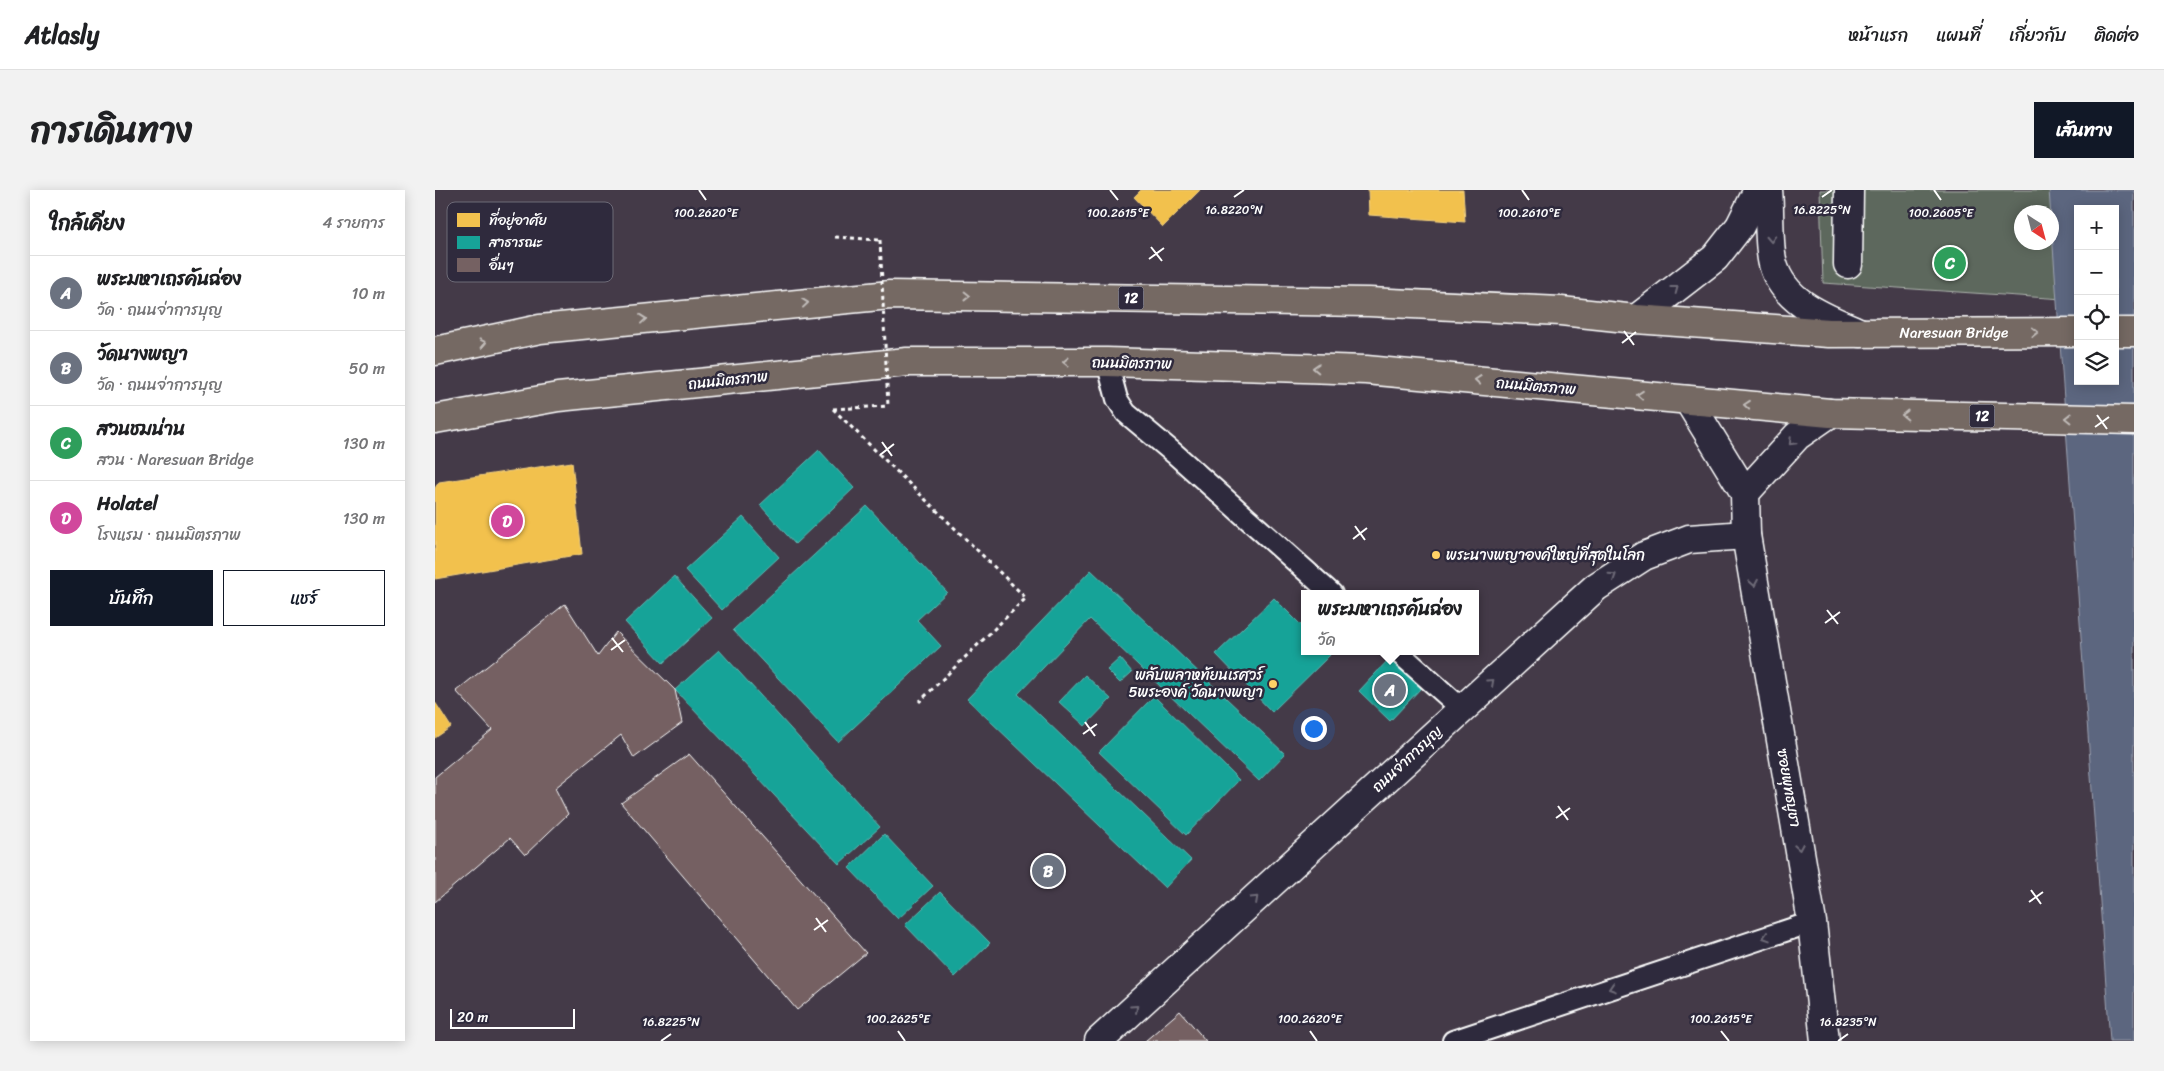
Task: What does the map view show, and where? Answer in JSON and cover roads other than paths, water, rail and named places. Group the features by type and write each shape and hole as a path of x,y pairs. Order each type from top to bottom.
{"main road":[{"name":"12","path":"435,351 541,329 890,295 1369,302 1561,311 1636,319"},
{"name":"Naresuan Bridge","path":"1636,319 1861,334 2074,332"},
{"path":"2119,332 2134,332"},
{"name":"ถนนมิตรภาพ","path":"435,419 558,397 907,362 1107,362 1366,370 1831,413"},
{"name":"12","path":"1831,413 2134,420"}],"street":[{"path":"1636,319 1715,258 1740,226 1758,190"},
{"path":"1769,190 1773,263 1784,286 1807,308 1861,334"},
{"path":"1848,264 1849,190"},
{"path":"1688,400 1745,493 1797,436 1831,413"},
{"name":"ซอยพุทธบูชา","path":"1745,493 1746,535 1813,922 1825,1041"},
{"name":"ถนนจ่าการบุญ","path":"1099,1041 1595,587 1645,556 1689,539 1746,535"}],"lane":[{"path":"1107,362 1117,399 1126,413 1182,460 1328,590"},
{"path":"1401,655 1462,709"},
{"path":"1453,1041 1813,922"}],"water":[{"path":"2049,190 2134,190 2134,1041 2110,1041 2053,250 2059,250 2059,205 2050,205"}],"place":[{"name":"สวนชมน่าน","path":"1950,263"},
{"name":"Holatel","path":"507,521"},
{"name":"พระนางพญาองค์ใหญ่ที่สุดในโลก","path":"1436,555"},
{"name":"พลับพลาหทัยนเรศวร์ 5พระองค์ วัดนางพญา","path":"1273,684"},
{"name":"พระมหาเถรคันฉ่อง","path":"1390,690"},
{"name":"วัดนางพญา","path":"1048,871"}]}
